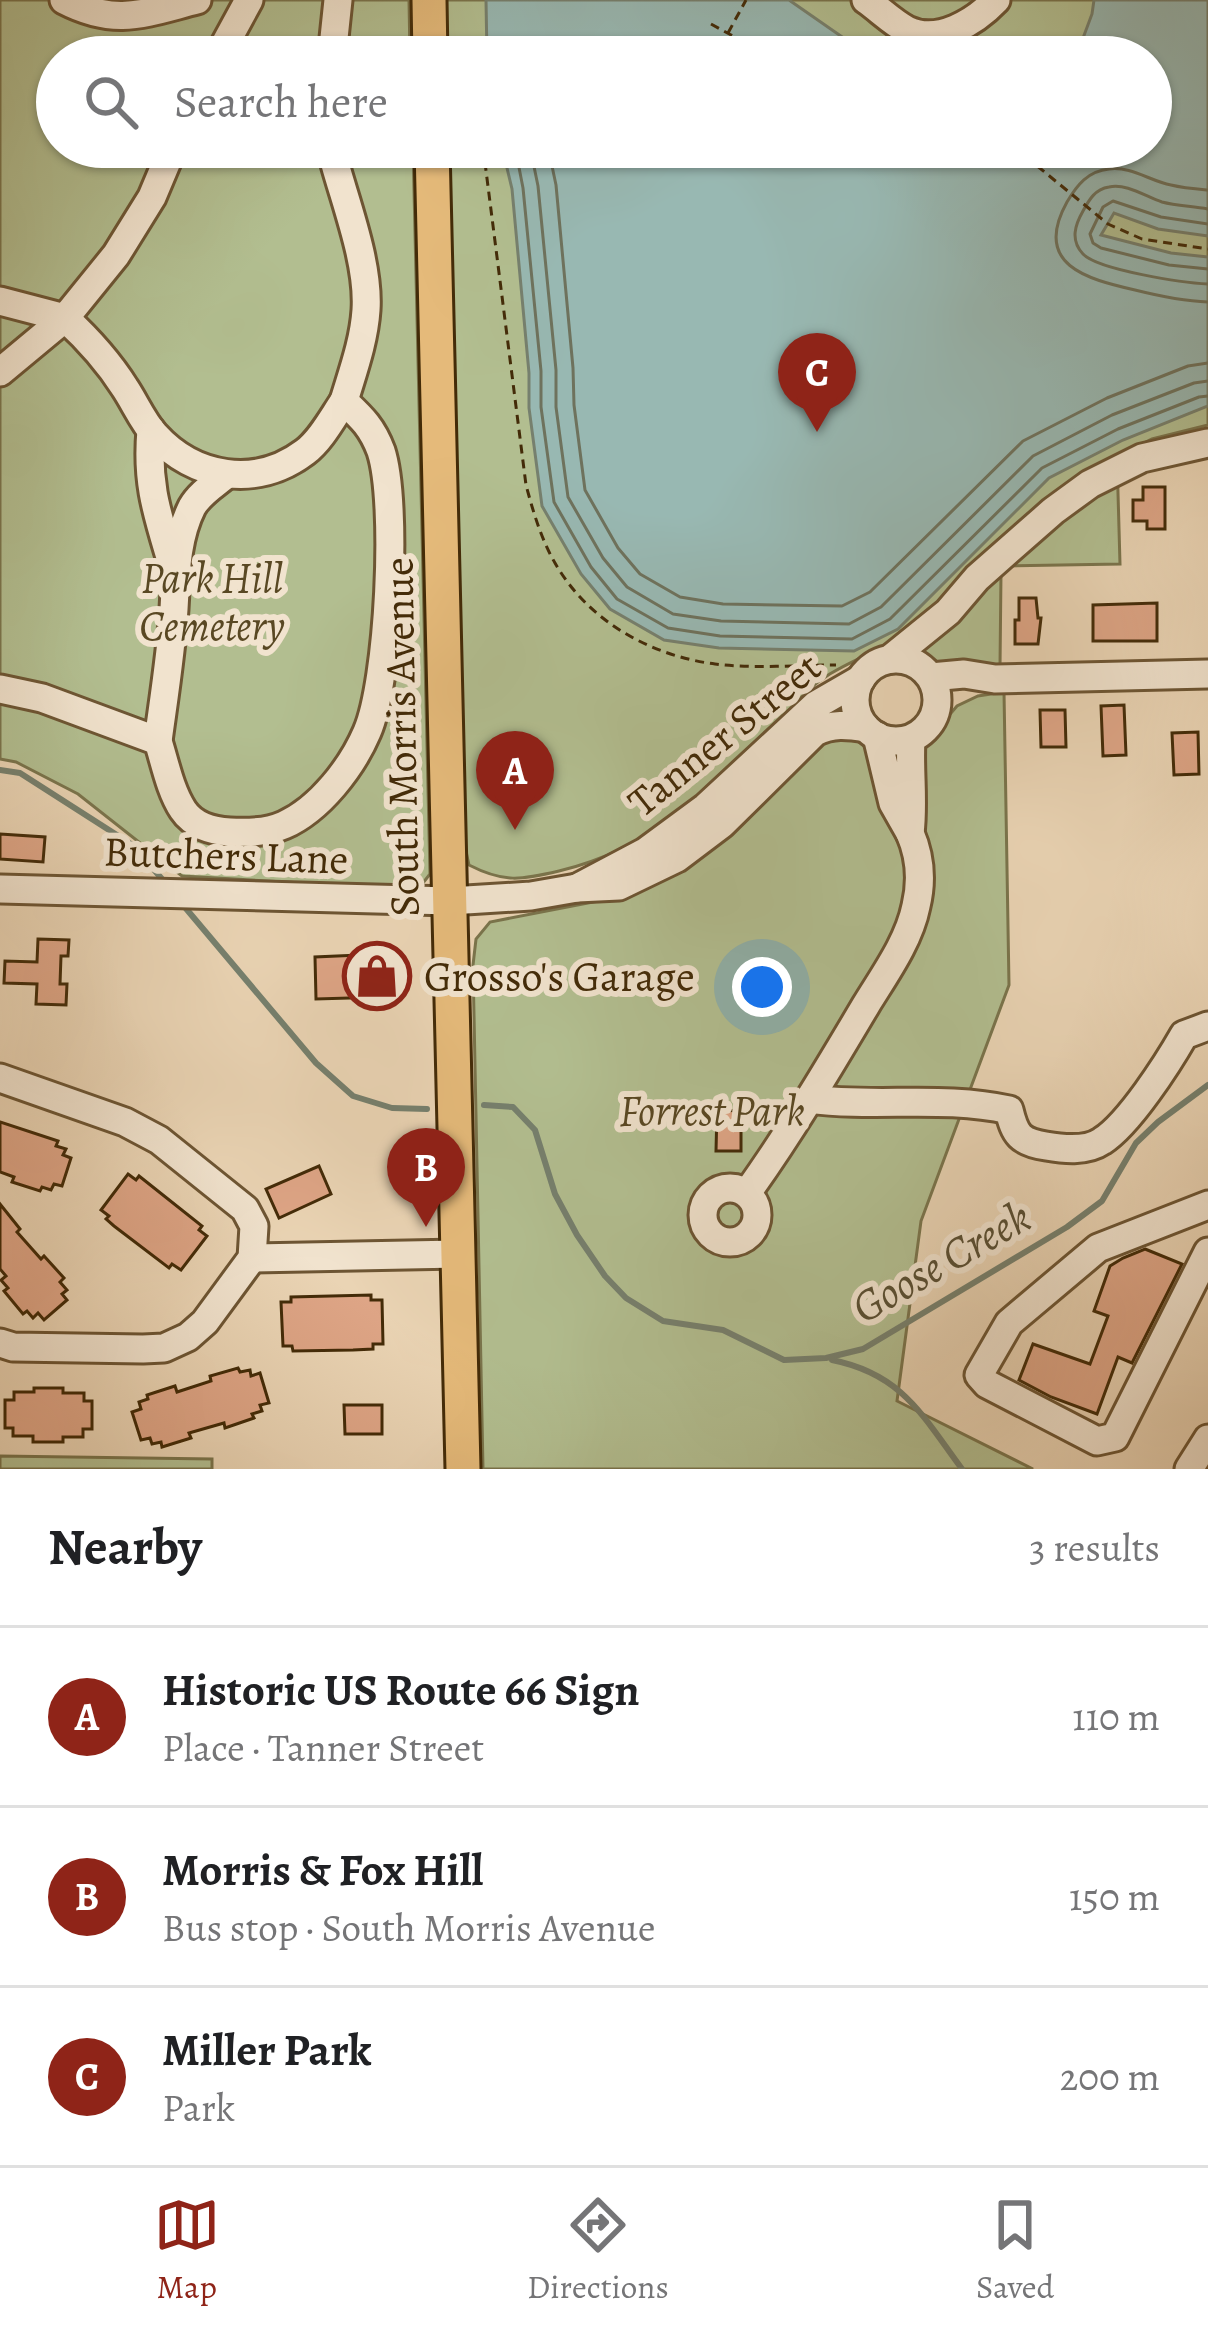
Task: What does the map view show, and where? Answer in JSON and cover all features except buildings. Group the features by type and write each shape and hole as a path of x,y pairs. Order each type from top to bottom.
{"main road":[{"path":"428,0 429,36"},
{"name":"South Morris Avenue","path":"433,168 463,1469"}],"street":[{"path":"64,0 82,10 112,16 145,16 196,0"},
{"path":"229,36 249,0"},
{"path":"334,36 338,0"},
{"path":"866,0 910,32 943,34 971,22 996,0"},
{"path":"0,372 65,318 116,255 164,168"},
{"path":"0,302 65,318 94,345 151,430 172,452 226,476 274,468 305,452 344,400 360,349 366,308 363,274 336,168"},
{"path":"226,476 202,493 192,507 174,572 158,741 183,811 199,826 254,832 284,825 324,796 348,768 368,730 377,698 390,491 371,427 344,400"},
{"path":"151,430 155,514 174,572"},
{"path":"747,1193 893,960 916,906 916,849 893,803 872,732 855,705 858,672 890,659 948,612 977,578 1090,484 1142,458 1208,443"},
{"path":"929,675 948,612"},
{"path":"872,732 894,741 911,739 932,722 937,709 936,688 929,675 910,661 890,659"},
{"name":"Tanner Street","path":"577,888 645,852 691,819 858,672"},
{"path":"929,675 995,679 1208,674"},
{"path":"937,709 995,679"},
{"path":"0,688 42,698 158,741"},
{"name":"Tanner Street","path":"450,902 619,886 677,857 722,824 815,732 849,725 872,732"},
{"path":"910,833 911,739"},
{"name":"Butchers Lane","path":"0,889 450,902"},
{"path":"808,1099 982,1104 1009,1110 1014,1130 1029,1144 1069,1150 1100,1144 1147,1092 1184,1035 1208,1026"},
{"path":"0,1078 125,1122 160,1140 245,1209 254,1226 253,1258 188,1337 164,1348 13,1347 0,1343"},
{"path":"1208,1205 1098,1248 1009,1323 979,1375 986,1384 1097,1442 1114,1437 1208,1252"},
{"path":"253,1258 458,1253"},
{"path":"1189,1469 1208,1439"}],"path":[{"path":"728,33 746,0"},
{"path":"711,24 734,36"},
{"path":"486,168 526,484 538,526 573,589 604,620 673,657 719,665 858,672"},
{"path":"1040,168 1108,224 1142,239 1208,249"}],"green space":[{"name":"Park Hill Cemetery","path":"0,0 409,0 410,36 36,36 36,168 413,168 430,874 423,883 407,889 182,876 78,794 16,762 0,759"},
{"path":"445,0 1208,0 1208,425 1152,439 1117,457 1120,564 1007,566 1001,573 1000,667 941,665 897,641 840,668 803,695 716,785 630,845 597,860 523,878 492,875 469,865 464,842 448,168 1172,168 1172,36 446,36"},
{"name":"Forrest Park","path":"1004,692 1009,985 921,1221 897,1401 1033,1469 483,1469 476,939 490,922 603,900 824,737 848,736 892,752 923,746 957,706"},
{"path":"0,1456 212,1459 212,1469 0,1469"}],"water":[{"path":"486,0 789,0 841,36 487,36"},
{"path":"1094,0 1208,0 1208,236 1158,229 1114,213 1101,235 1208,257 1208,406 1123,440 1049,478 898,629 854,651 719,648 664,640 610,609 581,574 542,506 507,168 1172,168 1172,36 1084,36"}],"waterway":[{"name":"Goose Creek","path":"0,770 20,773 134,846 167,885"},
{"name":"Goose Creek","path":"183,905 316,1063 353,1096 392,1108 427,1109"},
{"name":"Goose Creek","path":"484,1105 513,1107 535,1130 555,1194 577,1235 626,1298 663,1321 723,1330 784,1360 826,1358 863,1349 1067,1227 1102,1201 1136,1143 1208,1085"},
{"path":"832,1360 856,1366 893,1386 922,1414 962,1469"}],"place":[{"name":"Miller Park","path":"817,432"},
{"name":"Historic US Route 66 Sign","path":"515,830"},
{"name":"Grosso's Garage","path":"377,976"},
{"name":"Morris & Fox Hill","path":"426,1227"}]}
